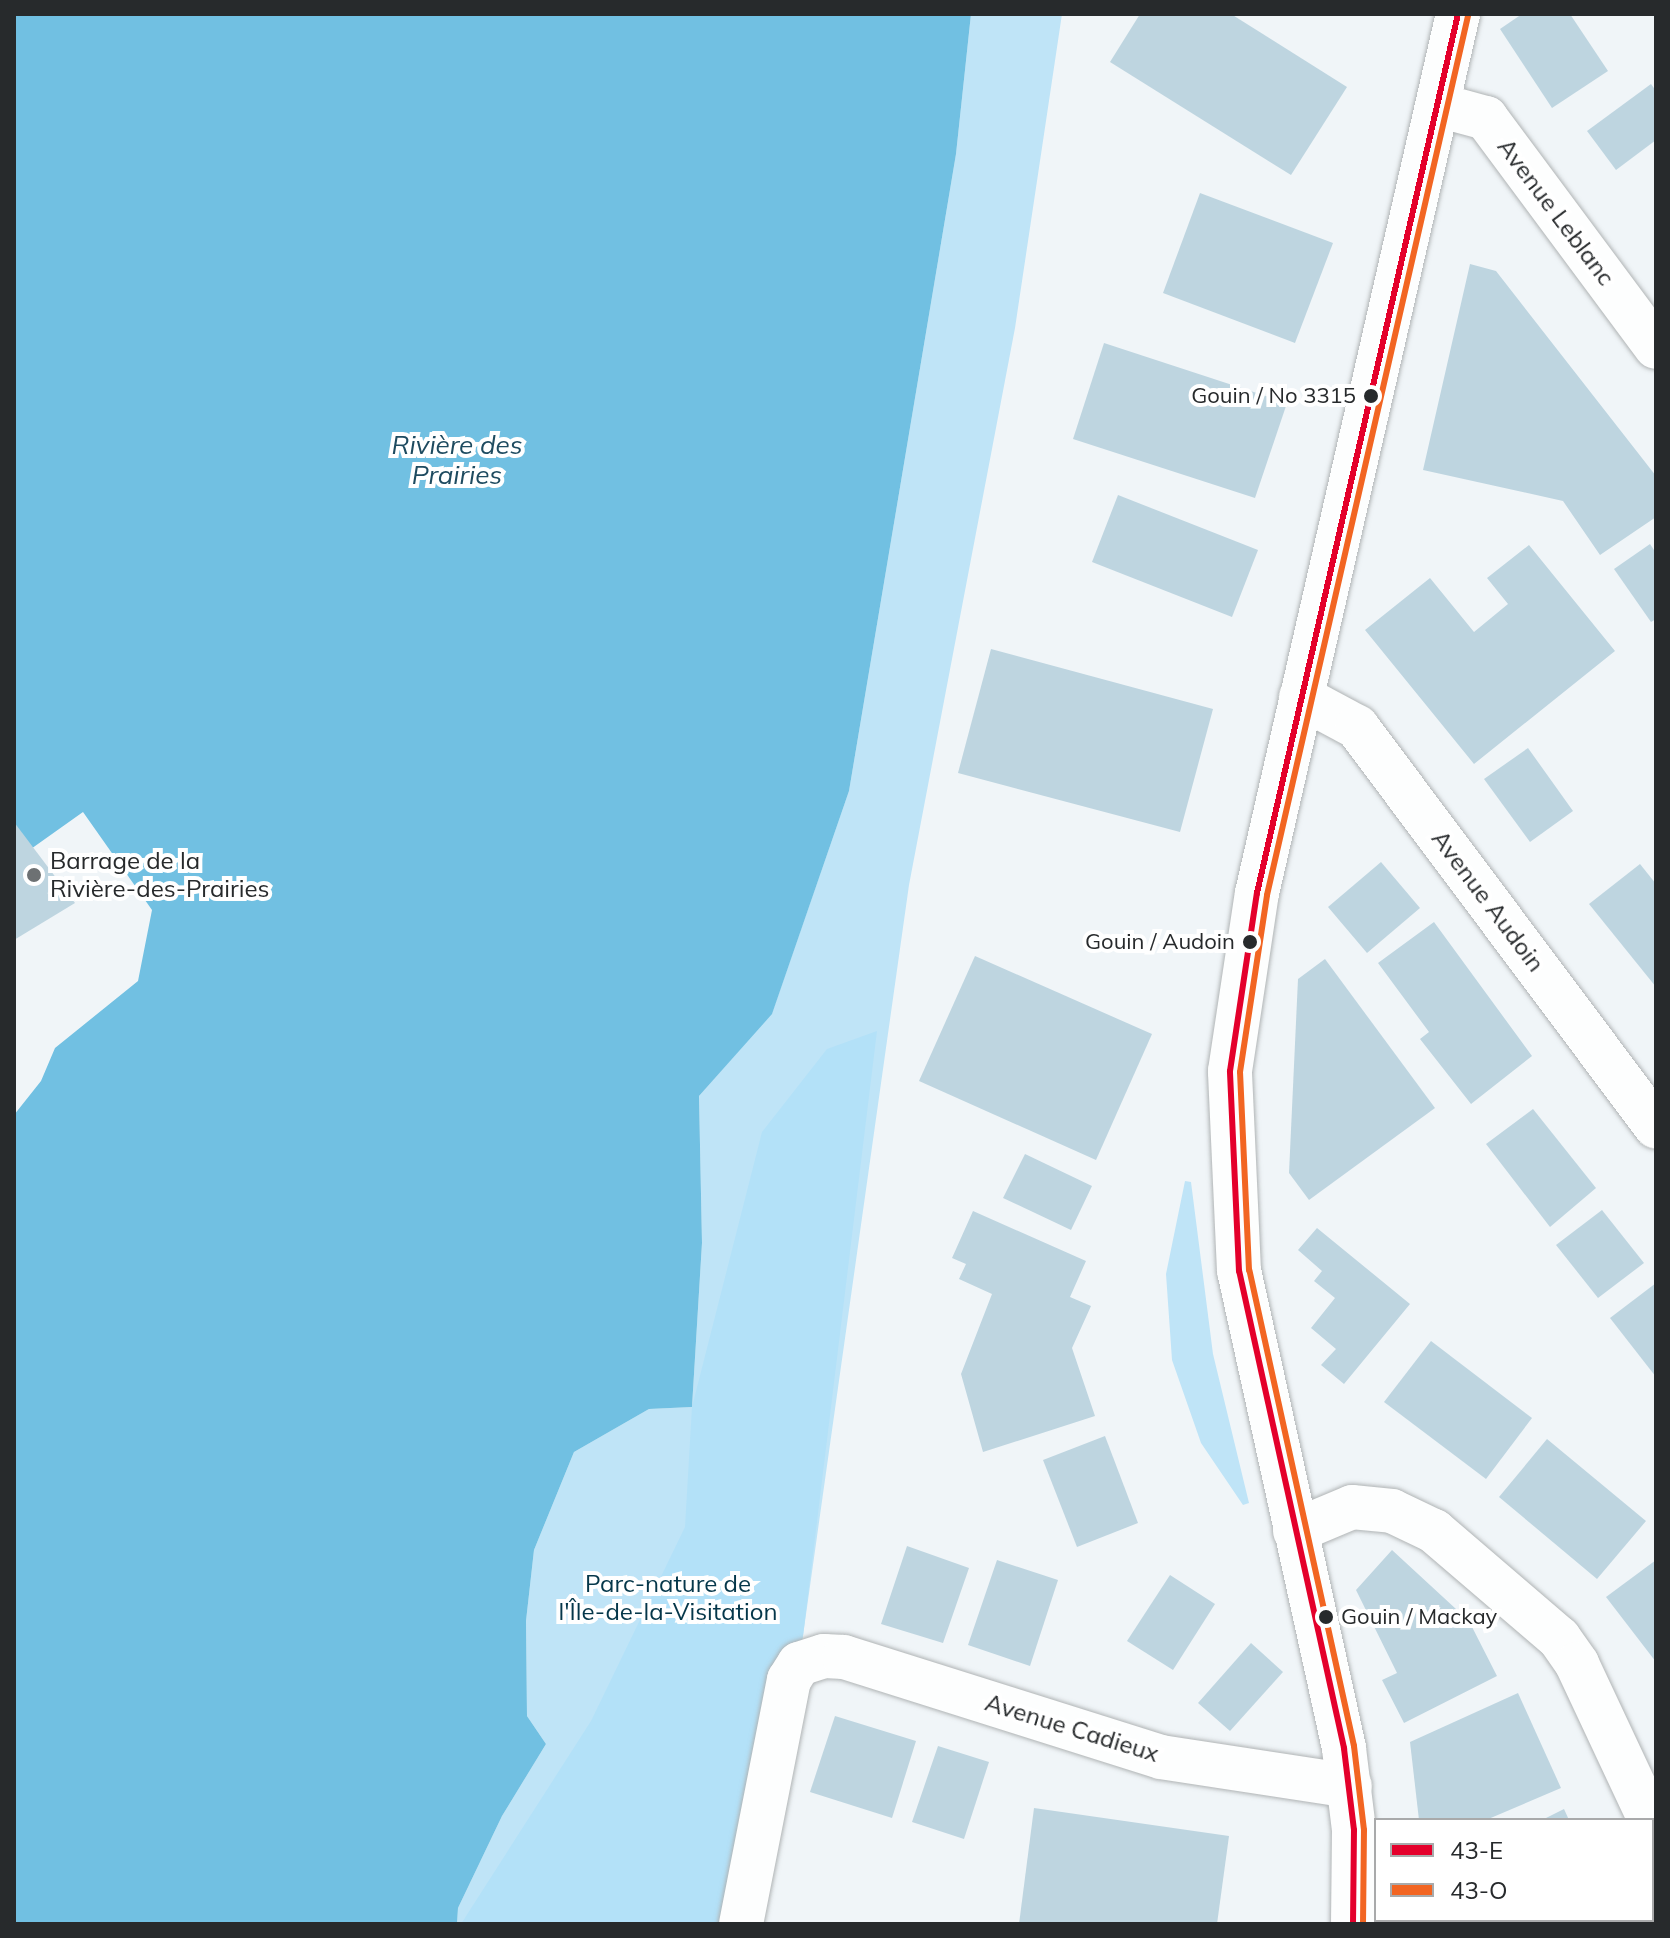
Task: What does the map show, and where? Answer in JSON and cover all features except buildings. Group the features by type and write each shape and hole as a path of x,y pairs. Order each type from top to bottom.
{"street":[{"path":"1353,1924 1350,1786 1239,1271 1229,1087 1244,958 1458,14"},
{"name":"Avenue Leblanc","path":"1438,105 1486,118 1656,347"},
{"name":"Avenue Audoin","path":"1301,697 1357,727 1656,1127"},
{"path":"1295,1531 1352,1507 1392,1511 1434,1531 1559,1638 1577,1664 1649,1818"},
{"name":"Avenue Cadieux","path":"741,1924 784,1700 799,1664 844,1657 1161,1757 1350,1786"}],"green space":[{"name":"Parc-nature de l'Île-de-la-Visitation","path":"971,14 1062,14 1015,328 909,885 799,1664 746,1924 457,1924 458,1908 502,1816 546,1744 527,1716 526,1621 534,1550 574,1452 649,1409 692,1407 702,1243 699,1096 772,1013 849,791 956,154"},
{"path":"877,1031 803,1636 735,1924 461,1924 591,1721 685,1527 692,1407 762,1132 827,1049"},
{"path":"1185,1181 1191,1182 1213,1354 1249,1503 1243,1505 1201,1443 1172,1360 1166,1274"}],"water":[{"name":"Rivière des Prairies","path":"14,14 971,14 956,154 849,791 772,1014 699,1096 702,1243 692,1407 649,1409 574,1452 534,1550 526,1621 527,1716 546,1744 502,1816 458,1908 457,1924 14,1924 14,1115 41,1081 55,1048 138,981 152,910 83,812 14,861"}],"transit line":[{"name":"43-E","path":"1353,1924 1354,1830 1344,1748 1239,1271 1230,1071 1257,893 1458,14"},
{"name":"43-O","path":"1363,1924 1364,1830 1354,1746 1249,1270 1240,1072 1267,895 1468,16"}],"place":[{"name":"Gouin / No 3315","path":"1371,396"},
{"name":"Barrage de la Rivière-des-Prairies","path":"34,875"},
{"name":"Gouin / Audoin","path":"1250,942"},
{"name":"Gouin / Mackay","path":"1326,1617"}]}
